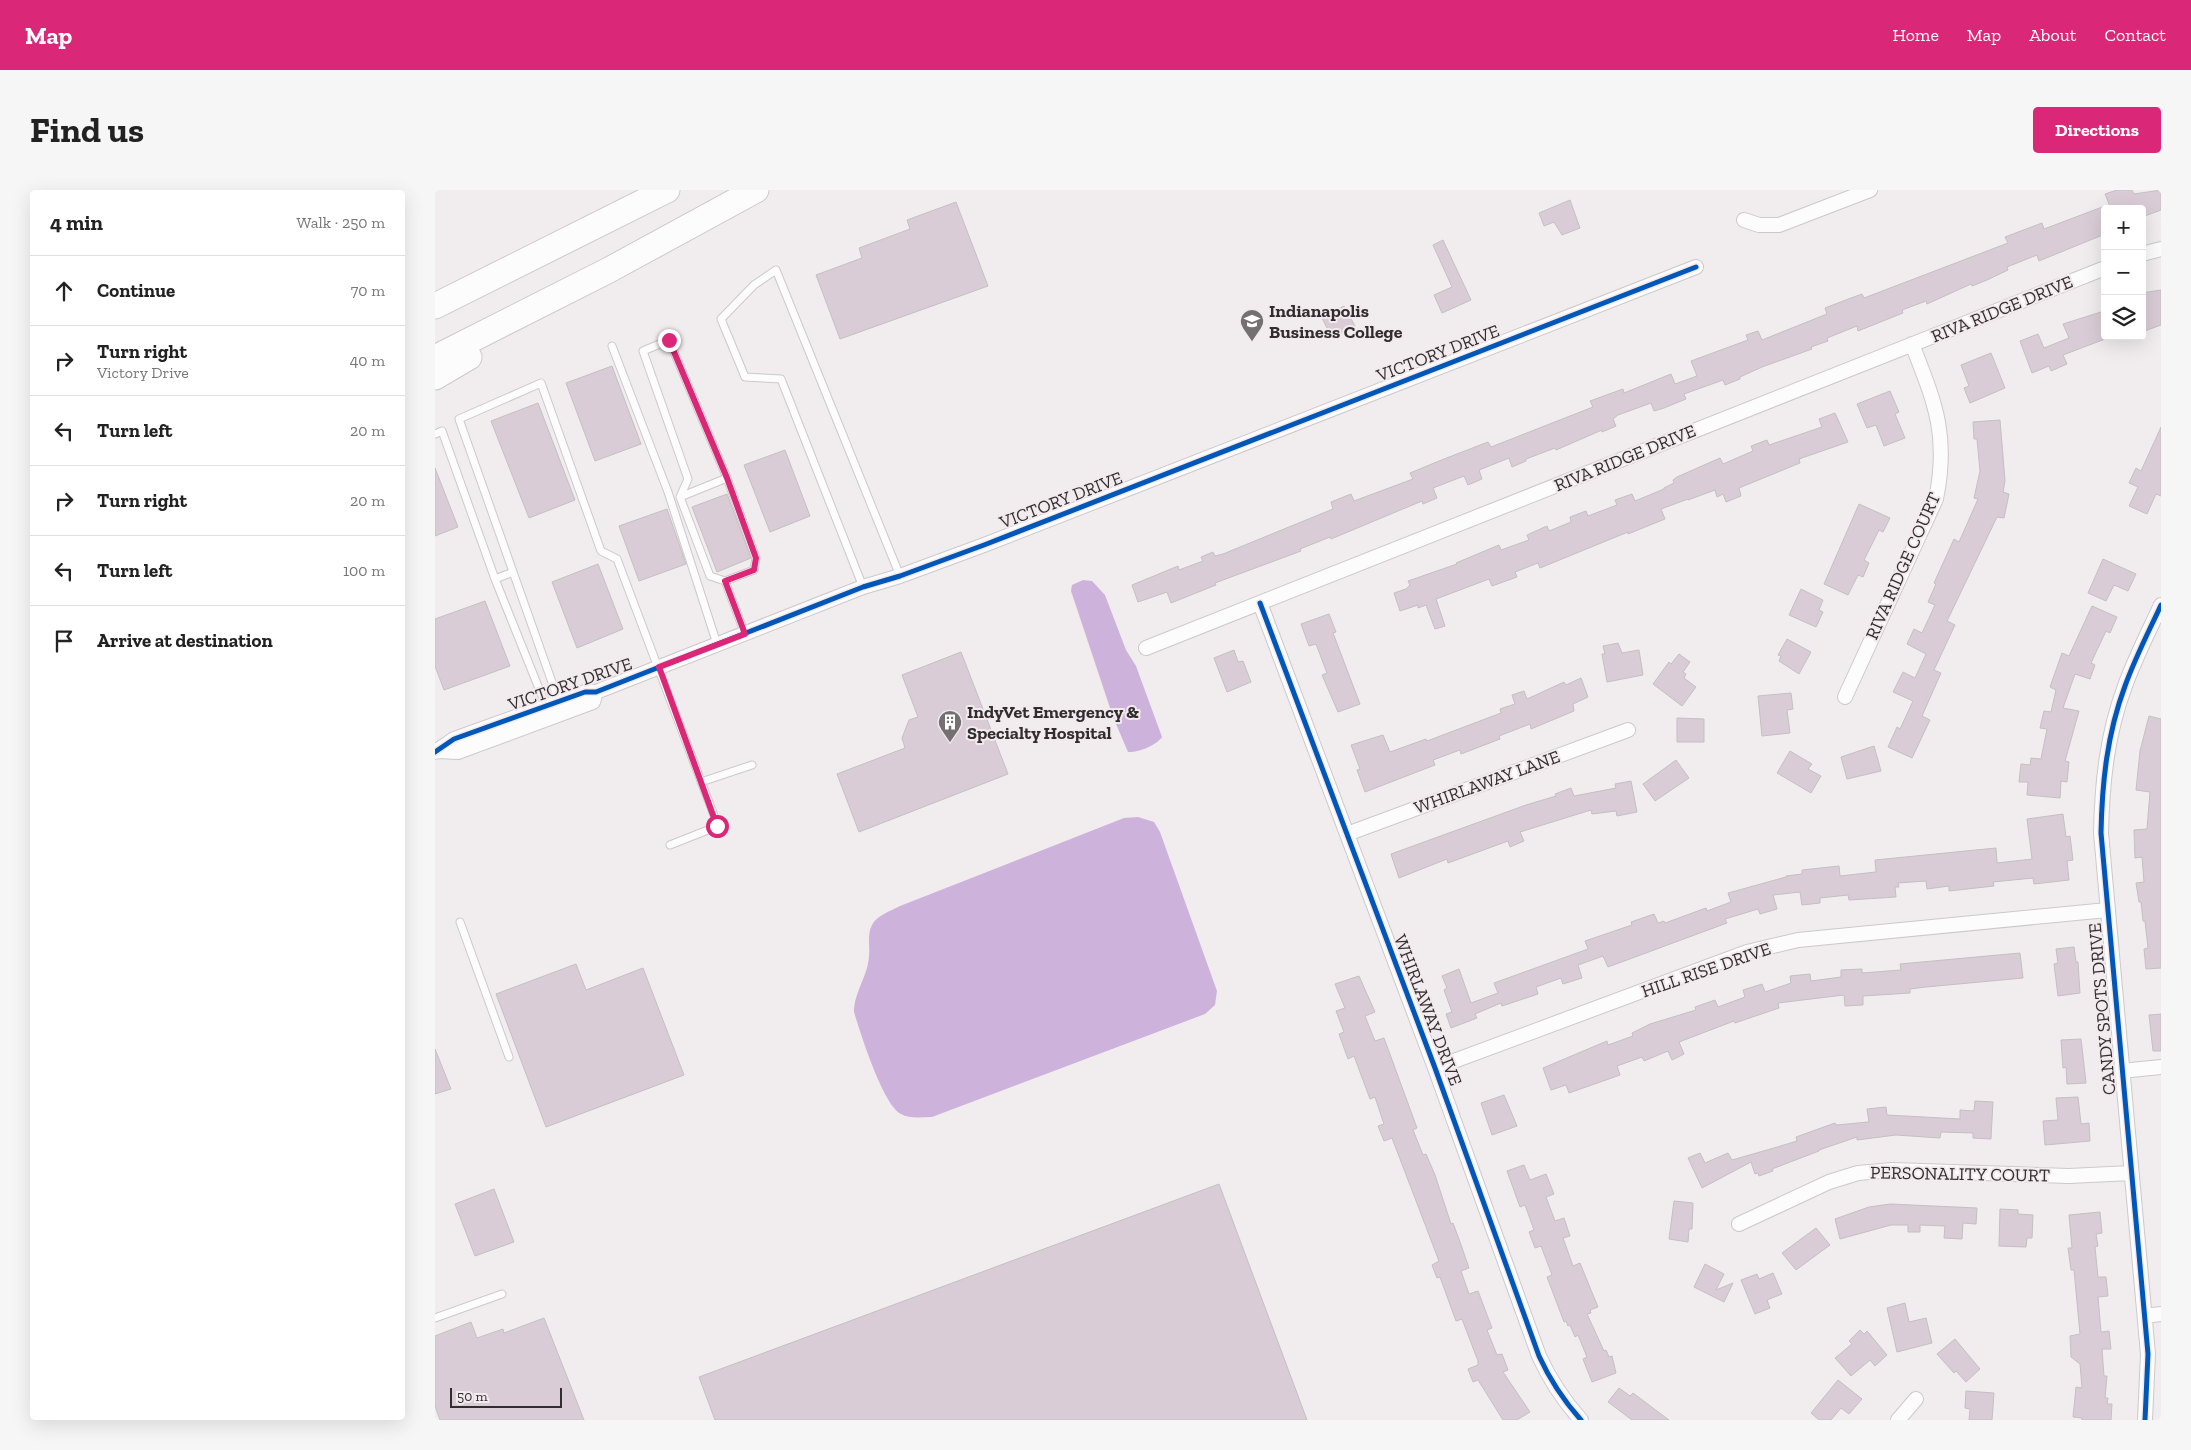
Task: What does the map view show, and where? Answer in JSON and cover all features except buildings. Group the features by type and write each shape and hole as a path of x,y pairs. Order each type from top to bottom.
{"highway":[{"path":"435,306 667,190"},
{"path":"435,358 609,270 756,190"},
{"path":"435,292 633,208"},
{"path":"435,377 609,270"}],"street":[{"path":"1744,220 1759,225 1779,225 1870,190"},
{"path":"2146,253 2161,249"},
{"name":"VICTORY DRIVE","path":"436,752 454,740 585,692 596,692 863,587 900,576 1696,267"},
{"name":"RIVA RIDGE DRIVE","path":"1145,648 2101,270"},
{"name":"RIVA RIDGE COURT","path":"1845,697 1936,499 1941,472 1942,443 1938,416 1912,344"},
{"name":"WHIRLAWAY DRIVE","path":"1260,603 1435,1068 1539,1356 1549,1376 1568,1405 1581,1420"},
{"name":"CANDY SPOTS DRIVE","path":"2145,1420 2149,1354 2121,1071 2101,834 2105,762 2125,685 2161,605"},
{"name":"VICTORY DRIVE","path":"436,752 459,752 559,716 593,702 596,692"},
{"name":"WHIRLAWAY LANE","path":"1347,834 1628,730"},
{"name":"HILL RISE DRIVE","path":"1435,1068 1755,950 1798,940 2107,910"},
{"path":"2121,1071 2161,1067"},
{"name":"PERSONALITY COURT","path":"1739,1224 1829,1182 1858,1173 1892,1170 2069,1176 2131,1173"},
{"path":"2145,1316 2161,1314"},
{"path":"1898,1420 1916,1399"}],"lane":[{"path":"863,587 781,379 745,377 721,319 754,285 776,270 900,576"},
{"path":"669,340 727,478 756,558 754,570 725,581 710,576 680,497 688,478 643,351 669,340"},
{"path":"612,346 668,492 717,644"},
{"path":"559,702 459,419 541,383 601,551 617,559 717,826 669,845"},
{"path":"435,434 442,432 495,579 545,706"},
{"path":"680,497 727,478"},
{"path":"495,579 513,572"},
{"path":"725,581 745,634"},
{"path":"701,782 752,765"},
{"path":"459,922 509,1057"},
{"path":"435,1318 502,1294"}],"shaded area":[{"path":"1083,580 1092,581 1105,595 1126,650 1136,666 1162,737 1152,746 1142,750 1128,752 1113,717 1071,591 1072,585"},
{"path":"1138,817 1154,822 1160,832 1217,991 1215,1005 1205,1014 932,1117 912,1117 901,1114 894,1108 880,1083 854,1012 856,998 868,963 870,932 874,922 900,906 1124,818"}],"cycle path":[{"path":"435,752 454,739 585,692 596,692 863,587 900,576 984,545 1696,267"},
{"path":"1260,603 1435,1068 1539,1356 1558,1390 1581,1420"},
{"path":"2145,1420 2148,1354 2101,833 2104,777 2114,722 2129,676 2161,605"}],"place":[{"name":"Indianapolis Business College","path":"1252,342"},
{"name":"IndyVet Emergency & Specialty Hospital","path":"950,743"}],"route":[{"path":"669,340 727,478 756,558 754,570 725,581 745,634 659,667 717,826"}]}
